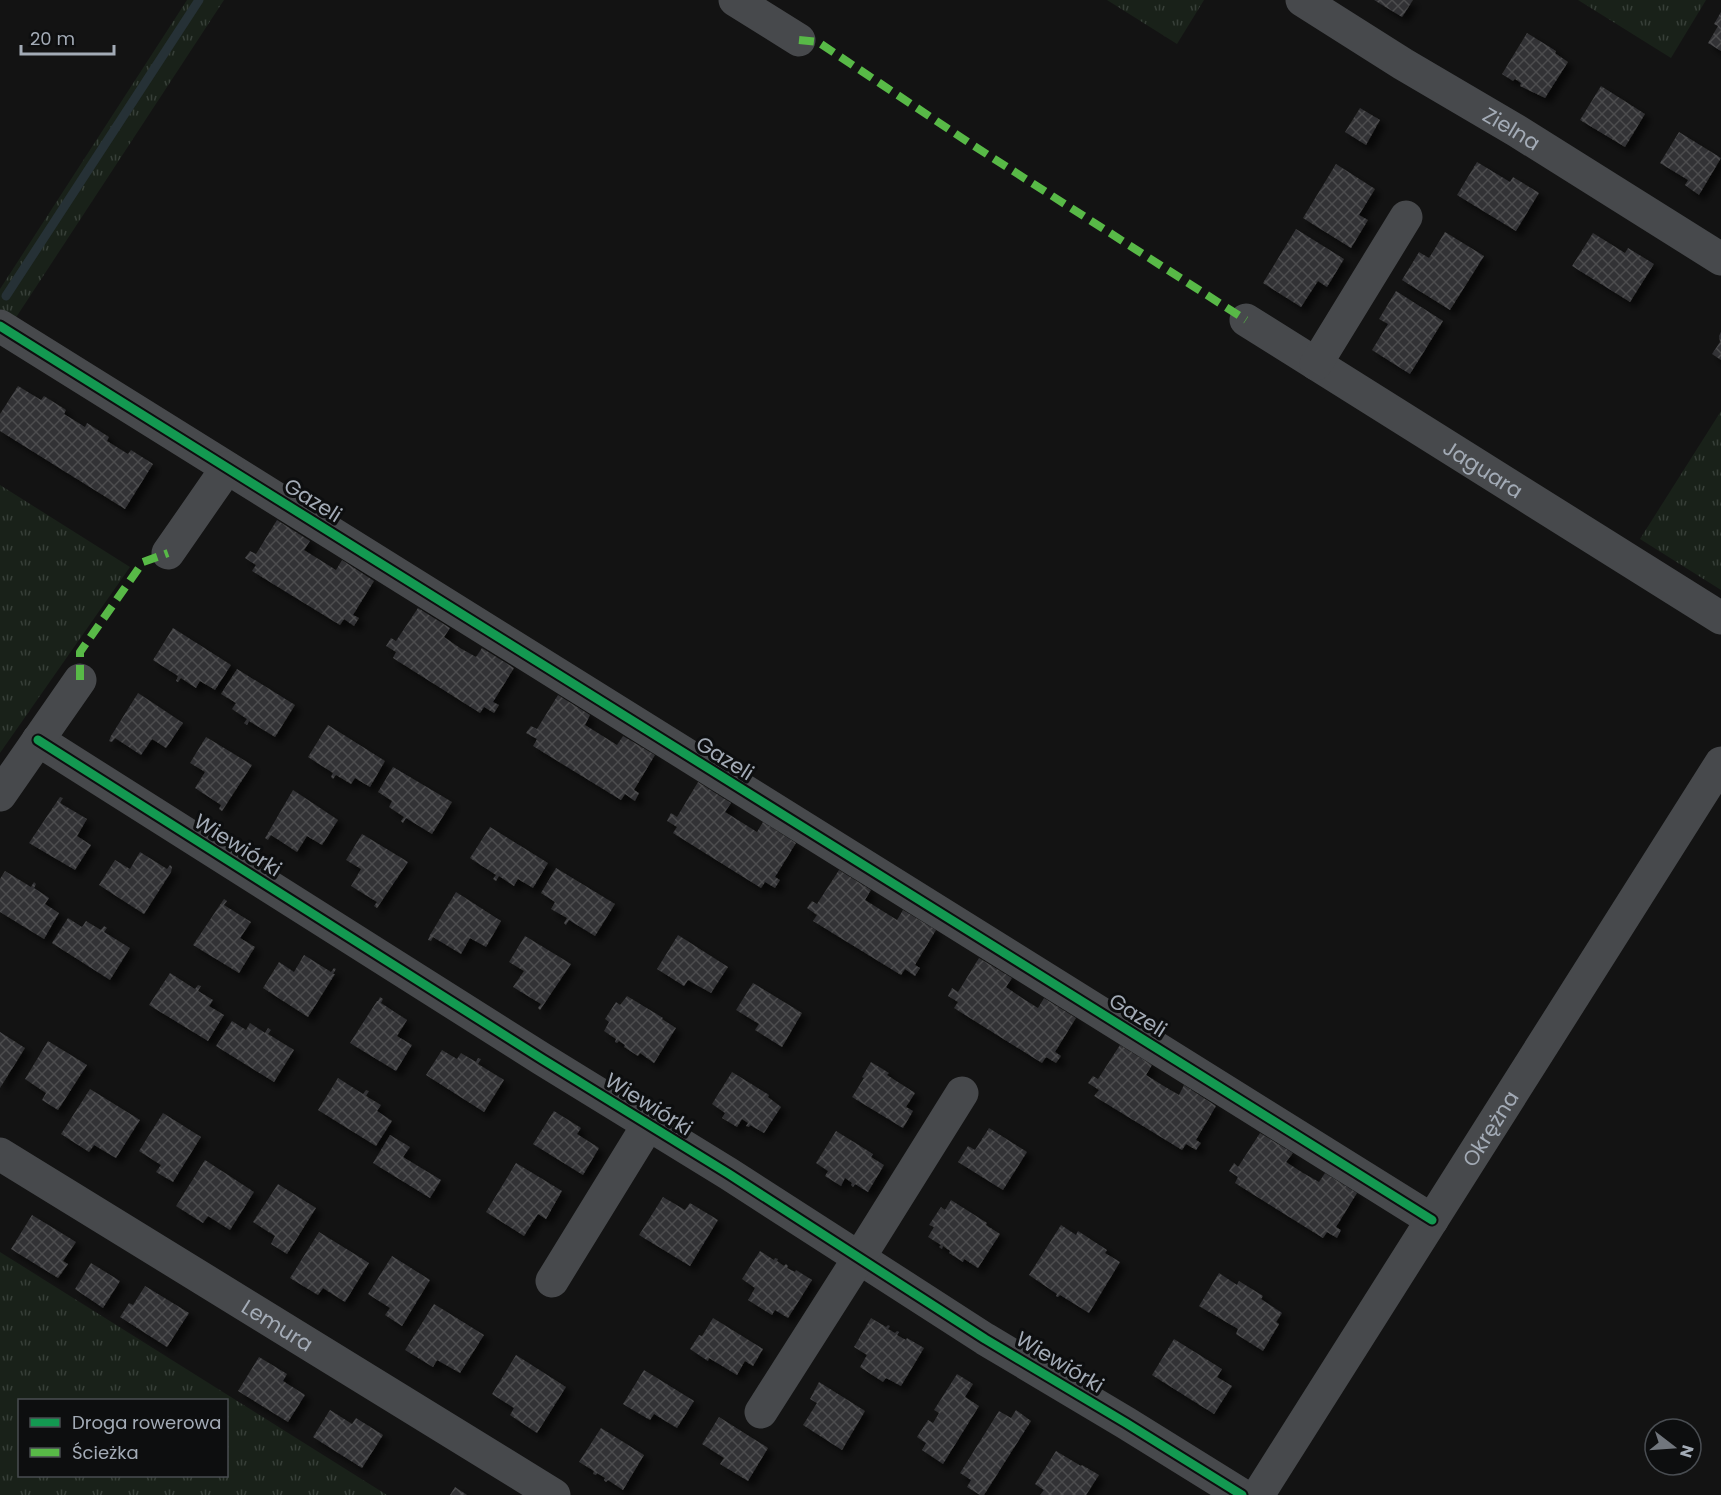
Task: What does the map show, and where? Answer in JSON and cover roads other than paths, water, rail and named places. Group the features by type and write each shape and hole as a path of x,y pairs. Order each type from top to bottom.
{"street":[{"path":"735,0 799,39"},
{"name":"Zielna","path":"1302,0 1721,259"},
{"path":"1316,364 1406,217"},
{"name":"Jaguara","path":"1246,320 1721,618"},
{"name":"Gazeli","path":"0,326 1432,1220"},
{"path":"168,553 227,468"},
{"path":"0,795 81,680"},
{"name":"Wiewiórki","path":"38,740 729,1174 992,1343 1242,1495"},
{"name":"Okrężna","path":"1258,1495 1721,764"},
{"path":"761,1412 962,1093"},
{"path":"552,1281 648,1125"},
{"name":"Lemura","path":"0,1154 554,1495"}],"waterway":[{"path":"6,296 199,0"}]}
